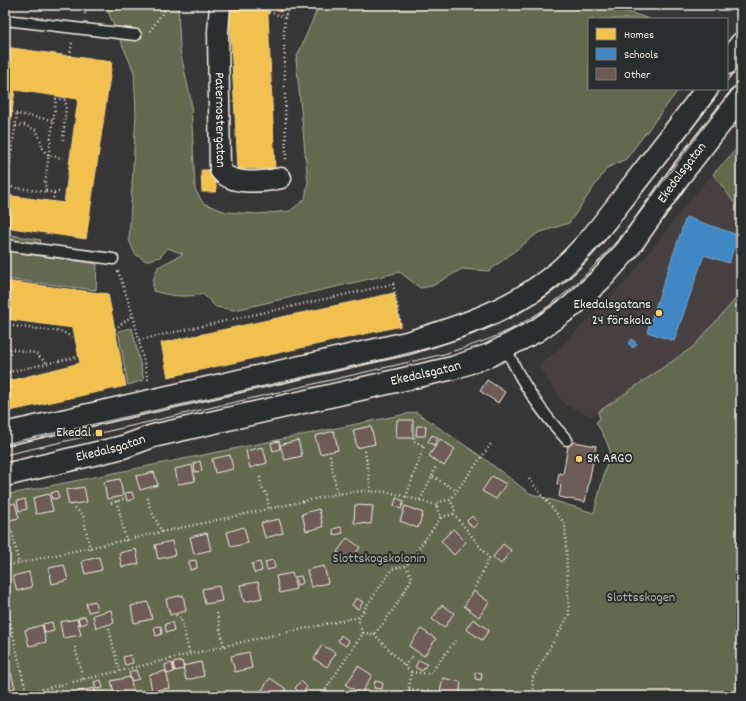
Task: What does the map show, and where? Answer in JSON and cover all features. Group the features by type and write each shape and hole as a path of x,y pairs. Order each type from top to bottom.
{"street":[{"name":"Paternostergatan","path":"211,8 218,32 220,170 229,178 241,180 267,181 281,178"},
{"path":"728,62 741,44"},
{"path":"5,434 407,343 463,326 505,308 547,281 569,263 598,231 706,90"},
{"name":"Ekedalsgatan","path":"5,476 123,447 153,436 453,368 506,348 536,331 572,306 602,278 627,250 680,175 741,97"}],"lane":[{"path":"5,20 136,35"},
{"path":"5,245 113,259"},
{"path":"506,348 521,380 533,400 567,440"}],"path":[{"path":"162,14 168,5"},
{"path":"190,5 211,8"},
{"path":"281,178 287,165 284,34 285,18 291,5"},
{"path":"269,12 285,18"},
{"path":"46,192 45,183 52,120 56,99 63,99 64,97 66,105 63,140"},
{"path":"12,112 52,120"},
{"path":"17,114 7,184 12,187 46,192 60,192"},
{"path":"16,126 24,125 36,130 44,152 48,156 63,158"},
{"path":"5,168 9,169"},
{"path":"53,202 54,192"},
{"path":"113,259 133,315 148,385"},
{"path":"139,340 392,284 402,328"},
{"path":"115,329 133,315"},
{"path":"5,336 7,325 63,332 75,339"},
{"path":"5,348 35,353 47,363"},
{"path":"9,381 6,372 77,357"},
{"path":"406,497 424,446 414,441 414,437"},
{"path":"450,500 491,444"},
{"path":"365,451 371,491"},
{"path":"330,455 337,494"},
{"path":"420,500 436,466"},
{"path":"432,476 457,491"},
{"path":"260,477 261,486 267,495 269,510"},
{"path":"528,479 565,524 569,615 532,679 534,696"},
{"path":"5,566 90,549 337,494 371,491 388,492 436,505"},
{"path":"148,498 149,508 162,533"},
{"path":"111,503 124,499"},
{"path":"436,505 437,502 450,500"},
{"path":"450,500 455,508 454,514 489,558 476,587"},
{"path":"117,501 126,541"},
{"path":"436,505 441,517"},
{"path":"75,508 83,515 90,549"},
{"path":"363,633 359,625 360,617 392,569 406,566 441,517 454,514"},
{"path":"7,527 12,531 19,564"},
{"path":"374,634 386,622 412,578 406,566"},
{"path":"5,600 26,694 224,646 360,617"},
{"path":"217,613 224,646"},
{"path":"176,615 181,619 190,655"},
{"path":"109,628 119,671"},
{"path":"363,633 374,634 411,672 430,674 455,641"},
{"path":"321,696 363,633"},
{"path":"75,646 83,680"},
{"path":"404,666 413,656"},
{"path":"408,696 411,672"},
{"path":"410,688 437,694"}],"shaded area":[{"name":"Ekedalsgatans 24 förskola","path":"713,174 741,212 741,293 693,347 591,416 565,405 538,366 558,350 630,277 685,206"}],"green space":[{"path":"108,5 178,5 180,50 191,101 195,189 203,203 226,212 257,214 290,211 305,199 308,182 296,59 319,5 613,5 615,8 647,18 588,18 588,90 678,90 626,159 607,168 569,223 538,233 489,271 462,269 432,286 420,288 400,272 235,310 216,307 203,294 178,296 153,291 153,280 158,267 183,254 168,248 160,257 146,261 135,254 129,240 136,113 134,72 107,9"},
{"path":"741,144 741,212 713,174"},
{"path":"5,234 41,240 40,245 5,242"},
{"path":"5,251 97,264 96,290 5,279"},
{"name":"Slottskogskolonin","path":"741,293 741,696 5,696 5,495 416,412 482,457 529,493 594,513 610,451 596,422 600,419 598,412 693,347"},
{"path":"132,328 144,380 128,385 118,331"}],"building: Homes":[{"path":"41,5 84,5 83,10"},
{"path":"247,5 283,5 281,12 270,8 268,14 275,169 238,169 229,8 246,7"},
{"path":"5,47 112,62 86,239 5,227 5,195 64,203 78,99 15,90 5,161"},
{"path":"201,170 216,170 216,192 202,192"},
{"path":"5,281 108,294 126,386 5,412 5,382 80,363 73,328 5,319"},
{"path":"394,293 401,326 168,377 161,343"}],"building: Schools":[{"path":"686,217 738,235 729,263 704,255 674,341 647,332"},
{"path":"632,339 637,344 633,348 628,343"}],"building: Other":[{"path":"487,380 505,392 498,403 480,391"},
{"path":"397,420 413,420 413,438 396,438"},
{"path":"371,426 375,444 357,448 353,430"},
{"path":"417,426 426,426 425,436 416,436"},
{"path":"334,431 338,450 320,454 315,436"},
{"path":"432,435 438,438 434,445 428,442"},
{"path":"440,439 455,449 444,466 429,456"},
{"path":"298,440 302,456 285,460 280,445"},
{"path":"279,441 280,449 273,451 271,443"},
{"name":"SK ARGO","path":"569,441 596,446 585,502 559,497 561,485 557,484 559,473 563,474"},
{"path":"263,447 267,463 250,468 246,451"},
{"path":"230,455 233,469 215,473 212,459"},
{"path":"200,461 202,471 195,472 194,463"},
{"path":"192,465 195,481 178,484 175,469"},
{"path":"154,472 158,485 140,490 136,476"},
{"path":"492,476 506,484 496,499 482,491"},
{"path":"120,479 123,496 107,499 104,482"},
{"path":"84,487 87,502 69,505 66,490"},
{"path":"57,491 59,498 52,499 51,493"},
{"path":"132,492 134,499 127,501 125,493"},
{"path":"49,494 53,511 36,514 33,498"},
{"path":"396,498 404,501 401,509 394,506"},
{"path":"25,499 27,509 19,511 17,501"},
{"path":"15,503 19,518 5,521 5,506"},
{"path":"355,505 373,506 371,524 354,523"},
{"path":"405,506 423,513 418,528 400,521"},
{"path":"319,509 323,527 306,531 302,514"},
{"path":"472,516 478,523 473,528 467,521"},
{"path":"279,519 283,533 265,538 261,523"},
{"path":"244,527 248,543 231,547 227,532"},
{"path":"341,527 343,533 334,535 333,529"},
{"path":"453,529 466,542 454,555 441,541"},
{"path":"207,533 211,550 194,554 190,537"},
{"path":"347,538 360,547 351,561 337,552"},
{"path":"172,541 175,555 158,559 155,545"},
{"path":"503,544 511,550 501,564 493,557"},
{"path":"136,549 139,564 122,567 119,553"},
{"path":"99,557 102,570 85,574 82,561"},
{"path":"196,560 197,568 190,570 189,561"},
{"path":"273,560 275,568 267,570 265,562"},
{"path":"260,562 262,571 254,573 252,564"},
{"path":"64,565 68,580 52,584 49,568"},
{"path":"324,566 328,583 311,587 307,570"},
{"path":"29,572 32,587 17,591 13,576"},
{"path":"292,573 296,589 280,593 276,576"},
{"path":"301,576 303,583 297,585 295,577"},
{"path":"258,582 262,598 244,602 240,585"},
{"path":"219,586 222,601 205,604 202,589"},
{"path":"474,591 489,602 479,617 464,606"},
{"path":"183,595 186,611 170,615 166,599"},
{"path":"356,598 363,602 358,609 352,605"},
{"path":"95,601 97,610 88,612 86,603"},
{"path":"148,602 152,619 134,623 131,606"},
{"path":"442,605 454,613 444,628 432,619"},
{"path":"111,610 114,623 96,628 93,615"},
{"path":"85,616 87,623 80,625 78,618"},
{"path":"77,619 81,635 63,638 60,622"},
{"path":"473,619 489,630 482,640 466,629"},
{"path":"52,622 54,631 45,633 43,624"},
{"path":"172,622 174,631 166,632 165,624"},
{"path":"42,625 46,642 29,646 25,630"},
{"path":"161,626 162,634 156,636 154,627"},
{"path":"421,629 436,639 424,656 409,646"},
{"path":"341,635 349,641 346,646 338,641"},
{"path":"322,645 336,653 327,667 314,659"},
{"path":"249,652 252,668 235,672 231,656"},
{"path":"131,655 133,663 125,665 123,657"},
{"path":"419,660 427,664 422,671 415,667"},
{"path":"182,661 184,669 175,671 173,663"},
{"path":"201,662 204,676 186,680 183,666"},
{"path":"172,663 174,672 167,674 165,665"},
{"path":"358,666 372,675 361,694 346,685"},
{"path":"136,670 139,679 131,681 129,672"},
{"path":"166,671 170,688 152,691 149,675"},
{"path":"475,672 482,673 481,680 475,679"},
{"path":"11,673 15,688 5,690 5,675"},
{"path":"130,677 134,695 115,696 111,681"},
{"path":"270,678 286,689 280,696 265,696 260,693"},
{"path":"443,678 461,682 459,696 439,696"},
{"path":"101,680 103,688 96,689 94,682"},
{"path":"301,681 307,687 301,694 295,688"},
{"path":"375,681 383,683 382,689 374,688"},
{"path":"94,688 96,696 77,696 76,692"}],"tram line":[{"path":"728,80 741,63"},
{"path":"5,455 444,354 481,342 508,331 540,312 562,296 601,259 636,218 741,79"},
{"path":"5,444 393,357 458,339 496,325 540,300 578,268 612,231 720,90"}],"place":[{"name":"Ekedalsgatans 24 förskola","path":"659,313"},
{"name":"Ekedal","path":"99,433"},
{"name":"SK ARGO","path":"579,459"}],"park label":[{"name":"Slottsskogen","path":"641,598"}]}
